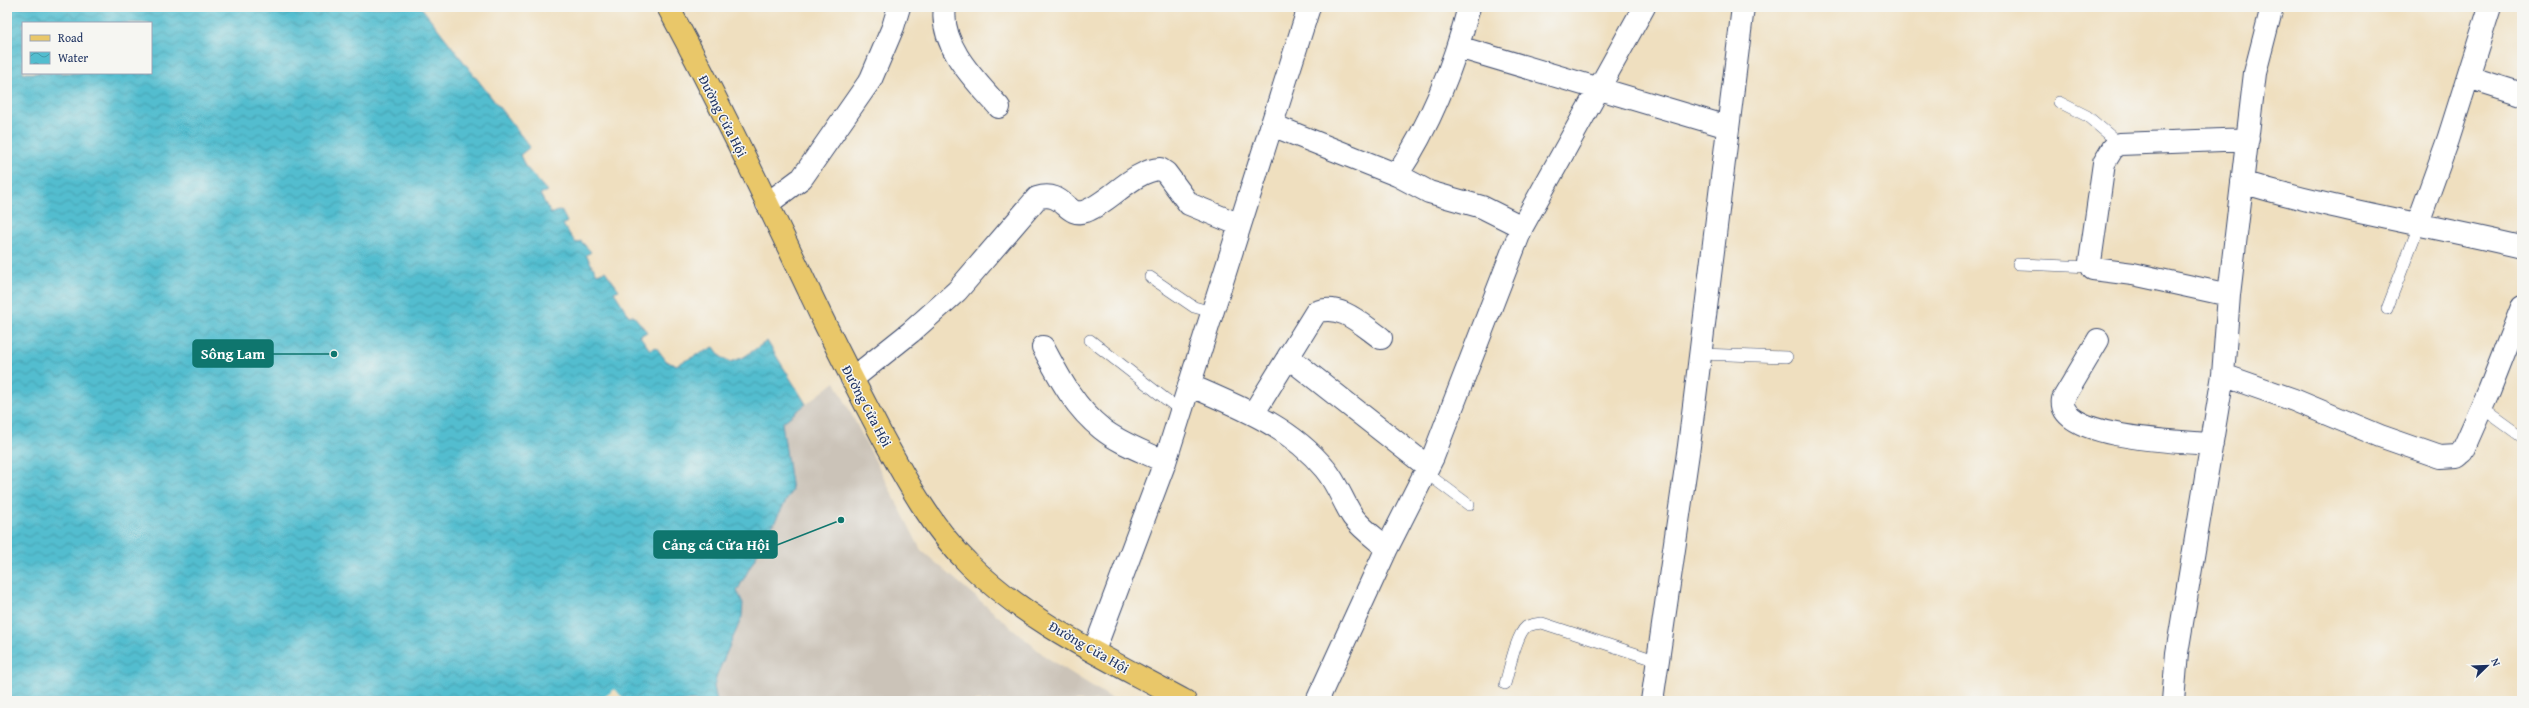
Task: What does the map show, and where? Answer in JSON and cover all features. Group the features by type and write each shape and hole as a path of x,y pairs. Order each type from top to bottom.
{"main road":[{"name":"Đường Cửa Hội","path":"668,7 767,204 848,372 908,484 950,544 1001,593 1094,650 1185,701"}],"street":[{"path":"767,204 802,178 871,79 894,27 899,7"},
{"path":"945,7 946,27 956,54 999,108"},
{"path":"1094,650 1165,462 1309,7"},
{"path":"1397,175 1414,148 1458,47 1469,7"},
{"path":"1317,701 1387,548 1426,470 1522,227 1644,7"},
{"path":"1652,701 1700,354 1743,7"},
{"path":"2173,701 2177,653 2223,375 2229,295 2255,73 2272,7"},
{"path":"2419,223 2448,140 2490,7"},
{"path":"1458,47 1728,127"},
{"path":"2468,77 2522,94"},
{"path":"1272,125 1397,175 1429,192 1482,207 1522,227"},
{"path":"2229,295 2091,267 2104,163 2113,148 2120,144 2248,139"},
{"path":"848,372 911,332 956,290 1037,198 1050,195 1056,197 1072,211 1086,211 1146,172 1160,169 1166,173 1189,204 1240,225"},
{"path":"2242,182 2340,208 2419,223 2522,247"},
{"path":"2223,375 2294,400 2380,436 2449,458 2457,456 2462,452 2482,408 2522,307"},
{"path":"1254,414 1316,312 1327,308 1339,310 1381,338"},
{"path":"2098,340 2063,399 2062,406 2065,414 2079,424 2130,437 2212,444"},
{"path":"1043,347 1066,390 1080,409 1103,430 1165,462"},
{"path":"1288,357 1426,470"},
{"path":"1189,386 1254,414 1277,426 1305,447 1327,470 1354,518 1368,533 1387,548"}],"lane":[{"path":"2059,102 2087,116 2120,144"},
{"path":"2387,309 2419,223"},
{"path":"2018,264 2091,267"},
{"path":"1150,277 1194,307 1212,312"},
{"path":"1090,340 1181,411"},
{"path":"1700,354 1787,357"},
{"path":"2482,408 2522,437"},
{"path":"1426,470 1469,505"},
{"path":"1505,684 1519,638 1525,628 1532,624 1542,623 1658,661"}],"shaded area":[{"path":"835,382 921,550 1046,657 1116,701 717,701 714,687 743,603 737,591 792,490 782,423"}],"water":[{"path":"7,7 421,7 530,147 520,155 525,166 547,191 540,194 551,214 561,210 567,222 563,225 576,243 581,241 591,252 586,255 597,274 605,271 619,290 614,292 629,316 633,315 647,332 640,336 650,350 656,347 667,362 676,365 714,347 721,357 731,362 744,357 767,341 806,404 782,423 792,490 737,591 743,603 742,617 717,675 714,687 717,701 7,701"}],"pier":[{"path":"615,689 625,701 599,701"}],"place":[{"name":"Sông Lam","path":"334,354"},
{"name":"Cảng cá Cửa Hội","path":"841,520"}]}
